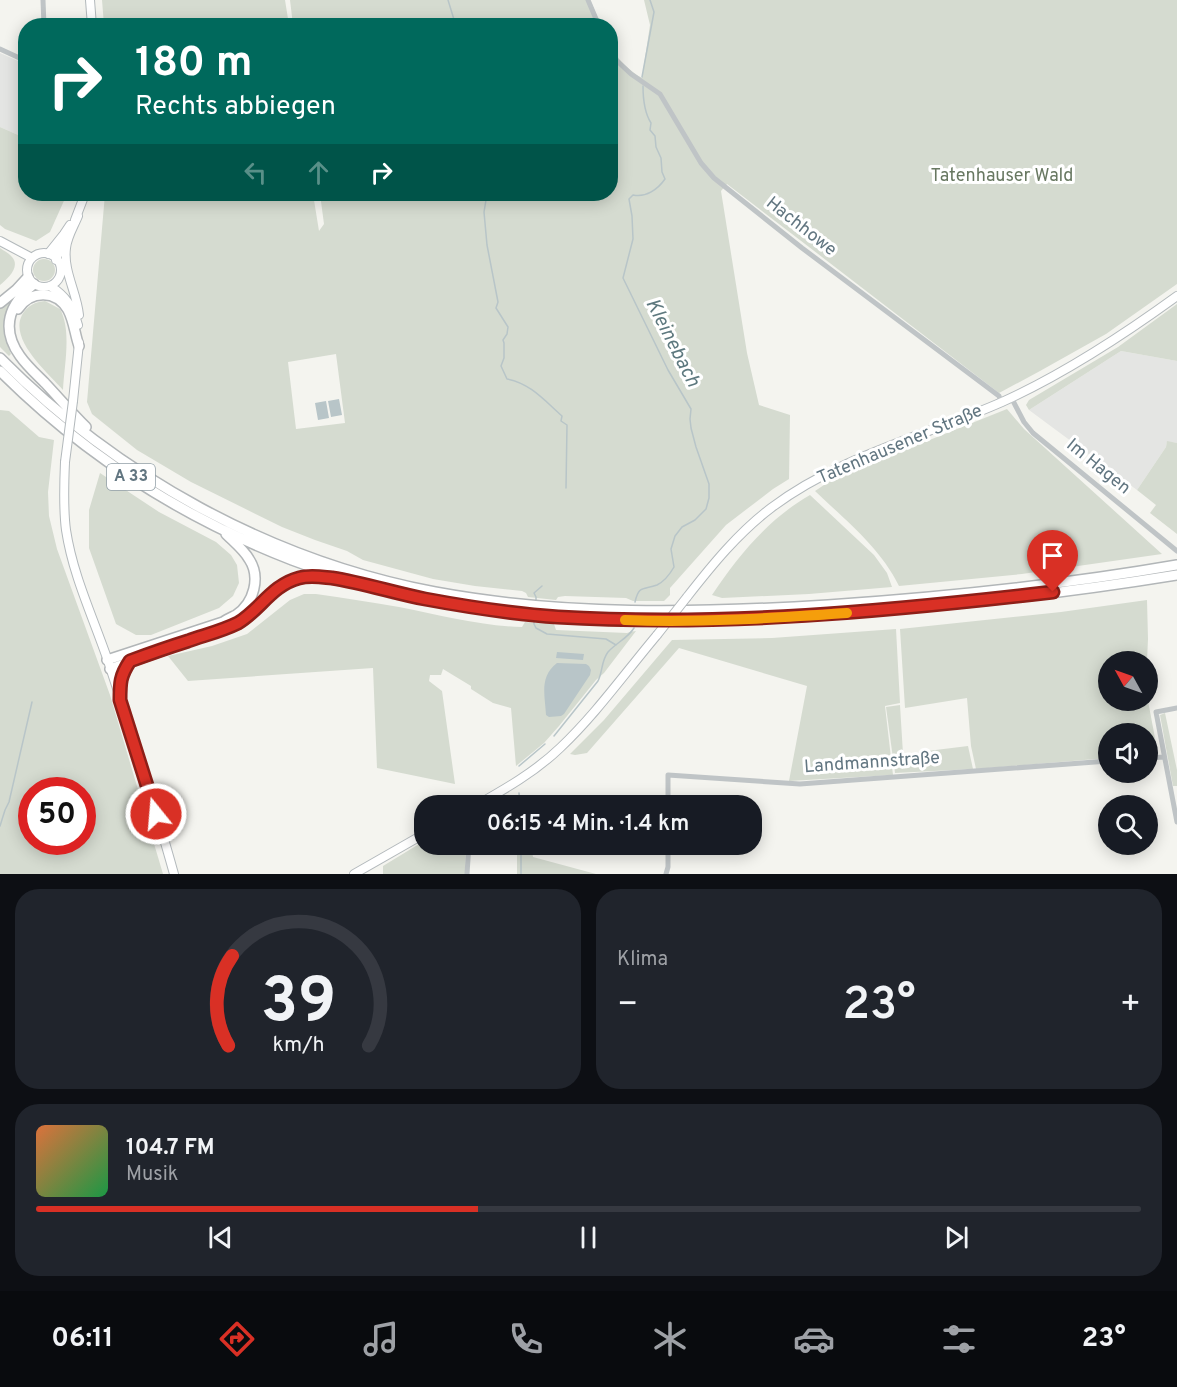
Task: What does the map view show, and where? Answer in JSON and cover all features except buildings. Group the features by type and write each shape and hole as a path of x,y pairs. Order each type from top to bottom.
{"highway":[{"path":"0,303 31,281"},
{"path":"31,281 11,311 8,327 14,346 23,360 111,453"},
{"path":"11,337 15,313 22,303 33,296 46,295 62,302 69,311 79,346"},
{"name":"A 33","path":"0,358 52,407 111,453 208,512 248,532 351,571 396,583 525,609"},
{"name":"A 33","path":"0,371 65,430 97,455 150,490 222,530 256,546 351,581 424,599 657,621 726,620 845,613 980,601 1177,575"},
{"path":"109,664 223,622 246,606 253,591 254,571 244,552 222,530"},
{"name":"A 33","path":"556,612 783,608 906,599 1039,585 1177,565"},
{"path":"109,664 130,661 221,630 249,614 275,589 299,578 312,576 351,581"},
{"path":"120,700 122,672 130,661"}],"street":[{"path":"43,0 44,18"},
{"path":"90,0 91,18"},
{"path":"588,0 596,18"},
{"path":"0,50 18,58"},
{"name":"Hachhowe","path":"618,62 660,94 701,163 714,178 802,248 999,396 1001,402"},
{"path":"48,254 64,234 81,201"},
{"path":"82,201 67,242 66,253 67,268 78,309 79,346 65,462 64,512 78,580 109,664 174,874"},
{"path":"56,260 78,216"},
{"path":"0,241 23,260 30,262"},
{"path":"48,254 56,260 60,270 57,280 50,286 45,287 31,281 27,271 30,262 37,255 48,254"},
{"path":"57,280 70,305"},
{"path":"50,286 57,290 74,310 79,329"},
{"name":"Tatenhausener Straße","path":"494,795 516,782 559,749 587,720 718,558 746,529 772,507 807,484 847,463 1001,402 1046,380 1112,341 1177,296"},
{"name":"Im Hagen","path":"1011,397 1024,422 1034,433 1175,550"},
{"path":"1177,708 1156,712 1177,822"},
{"path":"1158,757 1164,757"},
{"name":"Landmannstraße","path":"668,795 668,775 800,784 1098,762"},
{"path":"354,874 414,840"},
{"path":"467,874 468,855"},
{"path":"666,874 667,855"}],"shaded area":[{"path":"0,53 18,61 18,135 0,127"},
{"path":"1121,351 1177,361 1177,443 1167,442 1166,447 1137,490 1029,410"},
{"path":"339,399 342,415 331,417 328,401"},
{"path":"326,401 329,418 318,420 315,403"},
{"path":"557,652 584,654 583,660 556,658"},
{"path":"557,663 586,664 591,670 564,714 549,717 546,715 545,680 551,668"}],"green space":[{"path":"102,0 285,0 288,18 103,18"},
{"path":"290,0 590,0 598,18 292,18"},
{"name":"Tatenhauser Wald","path":"644,0 1177,0 1177,284 1106,334 999,393 727,184 721,191 747,353 759,405 790,415 789,479 726,525 670,588 670,595 664,601 565,596 558,597 556,600 528,597 522,591 433,579 363,560 347,551 282,527 191,482 137,450 92,414 87,402 104,201 314,201 319,231 324,224 321,201 618,201 618,57 632,72 642,78 650,25","holes":["336,354 345,423 296,429 288,362"]},
{"path":"0,127 18,135 18,201 64,201 50,232 36,241 0,225"},
{"path":"0,248 11,256 15,265 0,285"},
{"path":"40,259 48,259 55,266 55,274 48,281 40,281 33,274 33,266"},
{"path":"16,296 5,324 11,354 9,356 0,347 0,308"},
{"path":"45,301 60,309 64,318 66,349 63,390 32,356 21,335 19,325 24,312 32,305"},
{"path":"1177,304 1177,361 1121,351 1029,410 1026,405 1029,400 1118,347"},
{"path":"1007,409 1024,429 1162,554 1022,574 899,586 872,546 815,491 833,479"},
{"path":"0,410 9,411 39,437 54,440 48,492 49,516 57,549 110,695 163,874 0,874"},
{"path":"1167,441 1177,443 1177,534 1150,513 1156,505 1137,490 1166,447"},
{"path":"100,473 159,512 216,542 231,555 237,565 239,583 233,596 219,608 151,635 136,635 116,624 89,548 89,510"},
{"path":"810,495 874,555 887,573 892,587 722,598 712,595 755,539 781,515"},
{"path":"304,594 378,603 491,625 522,627 525,622 554,624 556,630 627,633 636,631 604,673 544,743 516,766 511,708 493,703 443,669 441,675 430,675 429,681 442,691 455,784 377,768 373,668 188,681 168,656 212,646 247,634 290,600"},
{"path":"1147,600 1147,651 1098,651 1098,711 1150,711 1152,723 1098,723 1098,759 976,769 971,746 967,698 905,708 900,629 1061,612"},
{"path":"896,629 900,703 885,706 893,775 789,781 807,686 679,648 587,753 570,754 604,720 672,640 772,638"},
{"path":"900,705 903,754 968,746 973,769 895,773 886,707"},
{"path":"1165,713 1177,770 1177,786 1173,786 1160,715"},
{"path":"414,847 414,855 466,855 465,874 383,874 383,866"},
{"path":"517,855 533,855 533,857 596,874 517,874"}],"waterway":[{"path":"448,0 454,18"},
{"name":"Kleinebach","path":"642,77 654,12 650,0"},
{"name":"Kleinebach","path":"635,602 640,590 657,585 671,572 674,567 671,549 675,536 682,527 695,520 706,509 709,498 709,484 691,428 691,409 668,370 623,278 633,239 629,199 633,195 638,196 651,192 665,179 655,136 650,130 651,123 644,105 643,86"},
{"path":"486,201 484,212 487,245 498,302 496,308 508,327 503,340 504,358 501,366 507,379 523,384 537,393 562,416 561,421 567,425 566,488"},
{"path":"536,602 534,593 542,586"},
{"path":"534,619 536,628 547,634 606,639 616,645"},
{"name":"Kleinebach","path":"554,736 598,681 608,652 634,628"},
{"path":"0,826 9,802 32,702"},
{"name":"Kleinebach","path":"519,766 545,744"},
{"name":"Kleinebach","path":"521,855 521,874"}],"slow traffic":[{"path":"625,620 726,620 847,613"}],"route":[{"path":"156,814 120,700 122,672 130,661 238,622 275,589 299,578 312,576 351,581 424,599 509,612 555,617 657,621 726,620 845,613 1053,592"}]}
